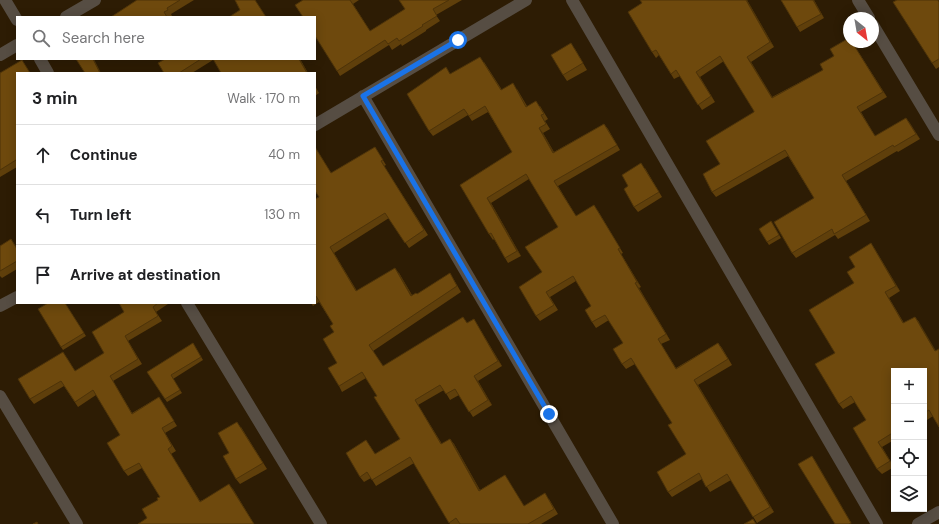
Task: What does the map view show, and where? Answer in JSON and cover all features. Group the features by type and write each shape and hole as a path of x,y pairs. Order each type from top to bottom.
{"street":[{"path":"5,0 16,18"},
{"path":"68,16 95,0"},
{"path":"316,124 526,0"},
{"path":"572,0 876,524"},
{"path":"858,0 865,12"},
{"path":"879,35 939,136"},
{"path":"0,55 16,46"},
{"path":"41,60 47,72"},
{"path":"363,96 613,524"},
{"path":"0,306 16,298"},
{"path":"188,304 322,524"},
{"path":"0,396 77,524"},
{"path":"918,524 939,512"}],"building":[{"path":"137,0 180,0 167,8 168,10 164,12 166,16 113,16"},
{"path":"235,0 255,0 265,16 231,16 240,10"},
{"path":"303,0 350,0 370,31 405,9 399,0 449,0 433,9 437,16 422,25 423,26 399,41 397,38 388,44 385,40 337,71 316,38 316,16 302,16 295,5"},
{"path":"640,0 746,0 770,42 747,57 772,98 823,70 820,64 834,56 830,49 843,41 843,48 856,48 883,92 857,107 875,136 906,118 916,134 894,147 893,145 842,175 866,215 834,234 832,229 792,253 774,222 814,198 785,150 712,192 703,174 720,164 706,141 754,111 720,56 696,72 711,96 698,105 676,70 671,74 656,50 652,52 628,12 642,3"},
{"path":"781,0 813,0 821,14 797,27"},
{"path":"897,0 938,0 939,59 932,63 893,2"},
{"path":"571,43 583,63 563,75 551,55"},
{"path":"480,57 501,90 513,83 526,107 536,101 544,114 541,115 546,124 539,128 553,153 604,124 617,145 554,181 576,216 594,205 620,248 618,249 637,282 635,283 666,334 658,339 676,369 718,343 728,359 694,380 770,507 753,517 727,474 706,487 699,473 668,492 657,472 686,454 668,425 672,423 631,358 622,364 613,349 623,343 605,315 592,322 585,310 591,306 573,276 546,292 554,305 536,316 519,287 542,272 525,247 558,227 526,174 487,198 517,251 505,258 491,233 489,234 460,185 512,152 485,106 469,116 464,109 429,131 407,94 446,67 450,74"},
{"path":"22,60 29,72 16,72 16,160 0,170 0,73"},
{"path":"77,60 94,60 100,72 84,72"},
{"path":"163,60 199,60 181,72 163,72 158,63"},
{"path":"214,60 300,60 306,72 220,72"},
{"path":"375,147 383,160 381,161 424,230 405,243 385,213 330,247 356,291 395,268 411,296 416,293 417,294 450,273 457,286 369,345 383,366 463,317 467,323 474,319 498,361 474,376 488,400 469,412 455,389 446,394 440,385 415,400 441,444 450,439 479,491 505,475 524,506 545,493 554,509 528,524 460,524 456,518 449,523 410,457 372,480 367,472 360,477 346,453 366,440 375,454 400,439 374,397 377,396 362,372 339,386 328,368 337,363 323,339 334,332 330,326 333,324 316,296 316,198 319,197 316,192 316,149 331,173"},
{"path":"641,163 659,192 634,207 624,189 628,186 622,175"},
{"path":"771,221 779,235 767,242 759,229"},
{"path":"11,239 16,247 16,262 0,271 0,246"},
{"path":"871,243 896,286 885,292 903,323 915,317 935,351 939,349 939,427 929,410 927,411 927,368 891,368 891,434 878,442 890,461 877,469 853,428 866,420 851,396 839,404 815,364 835,353 809,310 854,283 847,272 855,267 849,257"},
{"path":"46,304 66,304 84,333 61,347 38,309"},
{"path":"120,304 157,304 153,307 158,316 125,336 138,359 110,376 132,414 159,397 174,421 162,428 172,446 168,449 200,502 229,484 254,524 138,524 147,518 142,509 158,500 157,498 160,497 139,463 124,471 107,443 120,435 93,390 75,402 61,381 30,399 18,379 63,352 75,371 104,353 92,332 124,312"},
{"path":"193,343 201,357 171,375 180,390 165,399 147,372"},
{"path":"237,422 263,463 236,479 223,456 229,453 218,433"},
{"path":"812,456 851,523 835,524 798,464"},
{"path":"753,519 756,524 744,524"}],"route":[{"path":"458,40 363,96 549,414"}]}
